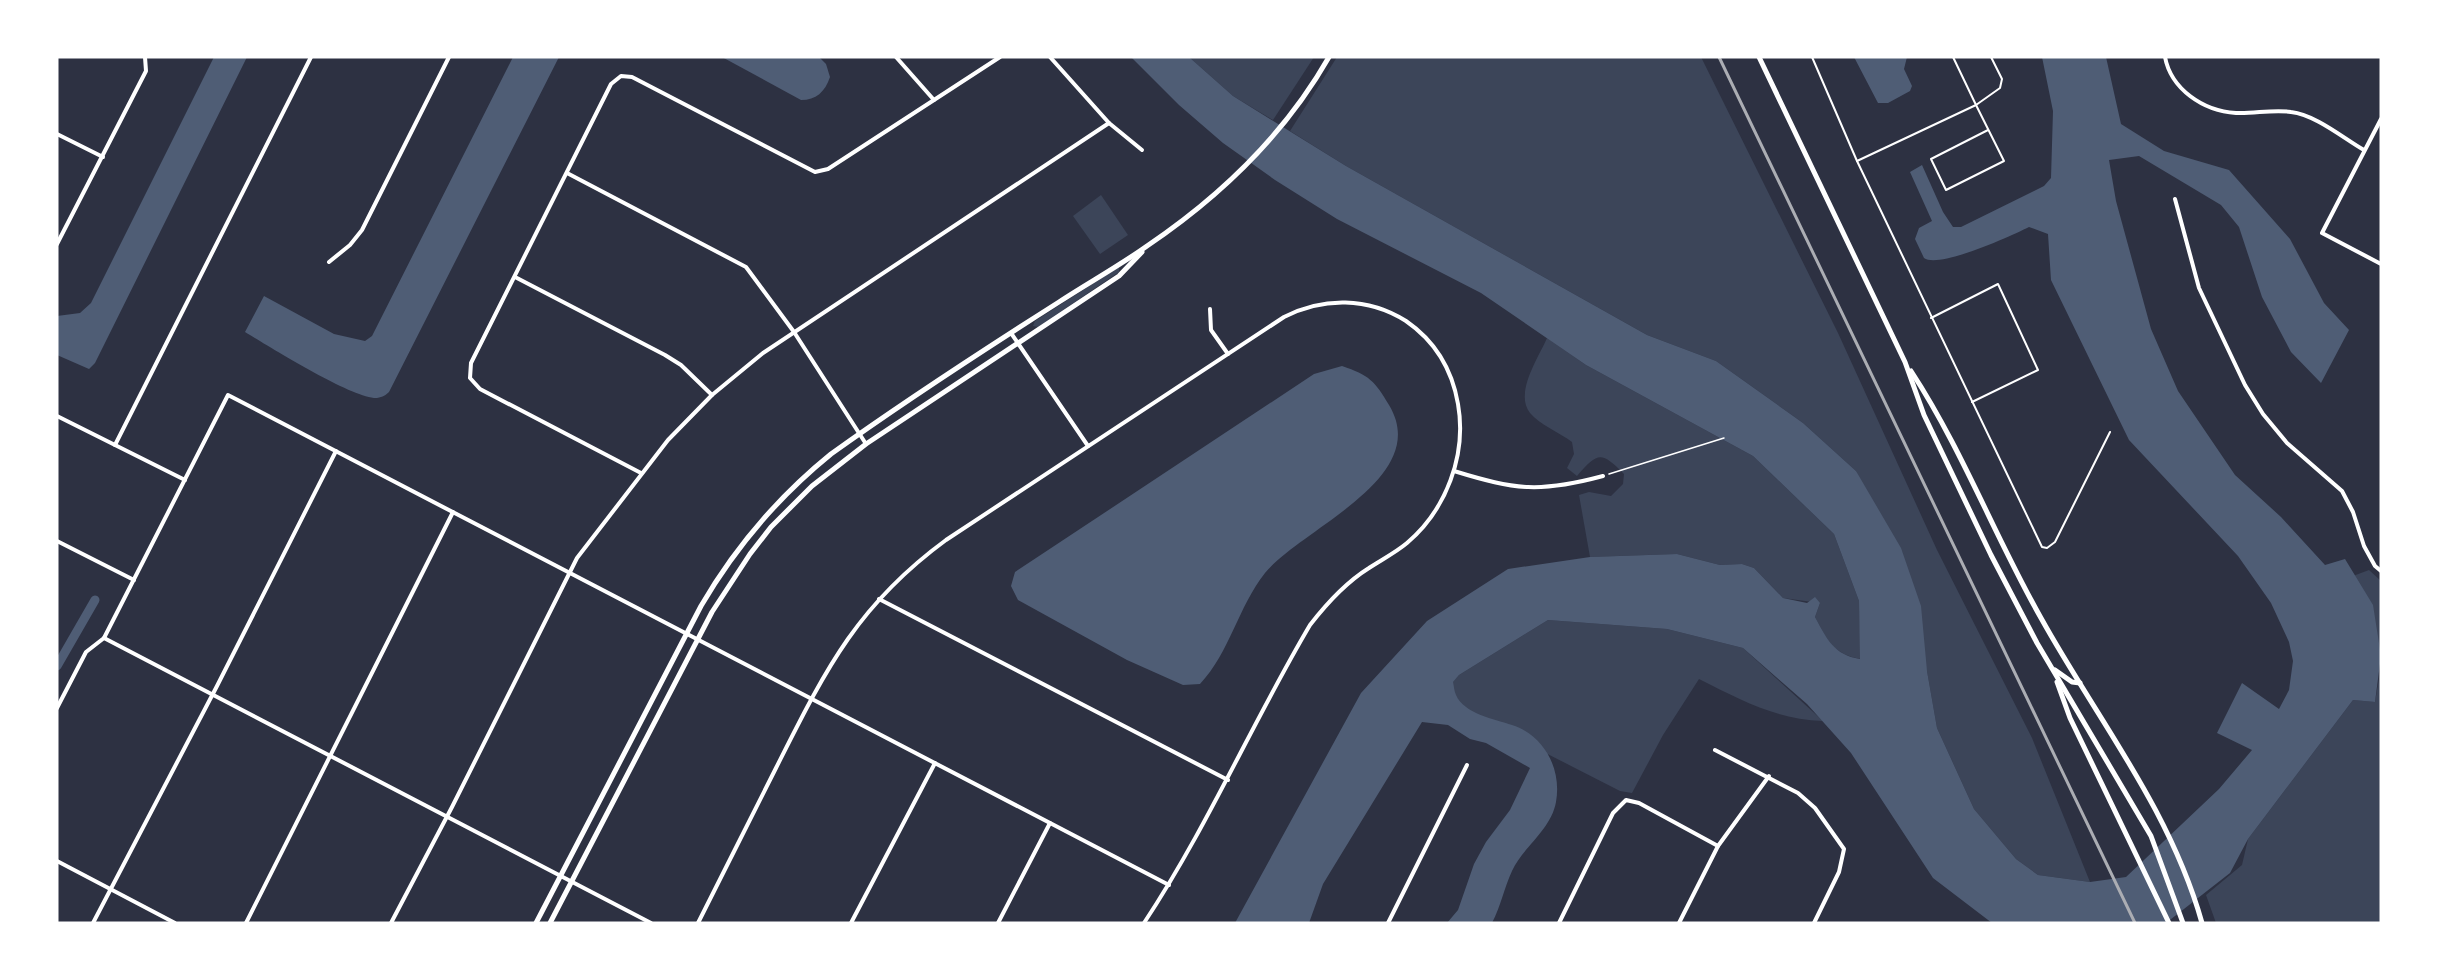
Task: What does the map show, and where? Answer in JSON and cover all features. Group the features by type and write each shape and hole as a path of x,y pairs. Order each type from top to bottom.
{"main road":[{"path":"536,923 719,575 762,518 803,476 859,433 1147,246 1239,173 1296,109 1329,57"},
{"path":"1759,57 1905,362 1924,415 1976,523 2021,614 2151,836 2183,923"},
{"path":"550,923 698,639 730,582 771,527 812,486 867,444 1119,276 1147,246"},
{"path":"1905,362 1936,410 2028,595 2167,828 2185,870 2202,923"},
{"path":"2052,669 2072,682 2080,683"},
{"path":"2052,669 2070,718 2169,923"}],"street":[{"path":"115,445 311,57"},
{"path":"330,262 362,230 449,57"},
{"path":"896,57 934,100"},
{"path":"641,473 480,389 470,378 471,363 611,84 621,76 632,77 815,172 828,170 1000,57"},
{"path":"1050,57 1109,123 1142,150"},
{"path":"2165,57 2174,82 2201,102 2234,113 2291,112 2308,118 2364,150"},
{"path":"57,244 146,71 146,58"},
{"path":"2381,119 2322,233 2381,264"},
{"path":"391,923 569,572 641,473 668,440 712,395 794,332 1109,123"},
{"path":"57,134 103,157"},
{"path":"567,173 746,267 794,332 867,444"},
{"path":"2175,199 2199,288 2245,385 2263,414 2287,442 2342,491 2354,512 2364,546 2375,567 2381,571"},
{"path":"515,277 665,355 681,365 712,395"},
{"path":"698,923 811,698 838,651 879,599 903,574 946,540 1284,317 1321,304 1360,304 1398,316 1428,340 1440,356 1453,382 1460,427 1454,471 1441,502 1420,531 1393,554 1351,580 1322,609 1310,625 1228,780 1169,885 1144,923"},
{"path":"1210,309 1211,330 1228,354"},
{"path":"1011,333 1088,446"},
{"path":"57,708 86,651 104,638 228,395 1169,885"},
{"path":"57,416 185,480"},
{"path":"93,923 336,452"},
{"path":"1454,471 1502,485 1537,489 1571,485 1603,476"},
{"path":"246,923 453,512"},
{"path":"57,541 134,580"},
{"path":"879,599 1228,780"},
{"path":"104,638 651,923"},
{"path":"1715,750 1798,793 1815,808 1844,849 1845,855 1815,923"},
{"path":"851,923 935,763"},
{"path":"1388,923 1467,765"},
{"path":"1679,923 1718,846 1769,776"},
{"path":"1559,923 1613,813 1626,800 1639,803 1718,846"},
{"path":"998,923 1050,823"},
{"path":"57,861 175,923"}],"lane":[{"path":"1812,57 1857,160 2037,542 2047,548 2055,542 2110,432"},
{"path":"1953,57 2004,161 1946,190 1931,159 1988,130"},
{"path":"1857,160 1976,105 2000,88 2001,79 1990,57"},
{"path":"1931,318 1998,284 2038,370 1971,402"}],"path":[{"path":"1603,476 1724,438"}],"shaded area":[{"path":"214,57 247,57 95,363 89,369 57,355 57,316 80,313 91,303"},
{"path":"513,57 559,57 389,392 377,398 350,390 311,371 245,332 264,296 334,334 365,341 372,336"},
{"path":"722,57 819,57 826,64 830,77 819,94 811,99 801,100"},
{"path":"1131,57 1189,57 1233,96 1346,166 1647,335 1716,361 1803,423 1856,471 1901,548 1921,606 1927,671 1937,728 1974,809 2016,859 2038,875 2090,882 2126,877 2219,789 2252,750 2217,733 2242,683 2279,709 2289,690 2293,661 2289,642 2271,603 2238,556 2129,440 2051,280 2048,234 2029,227 1975,250 1932,260 1924,258 1915,239 1919,228 1932,221 1910,172 1922,165 1943,212 1953,227 1961,227 2044,186 2051,178 2053,111 2042,57 2106,57 2121,124 2164,151 2229,170 2290,239 2324,303 2349,330 2321,383 2291,352 2262,297 2239,227 2221,205 2139,156 2109,160 2116,201 2151,329 2178,391 2235,475 2281,517 2325,565 2345,559 2373,605 2381,656 2375,702 2353,700 2248,839 2230,873 2166,923 1992,923 1933,878 1851,753 1807,704 1743,648 1667,629 1548,620 1459,675 1453,682 1456,695 1466,707 1481,715 1523,730 1542,745 1556,777 1556,802 1553,812 1543,830 1512,871 1492,923 1447,923 1458,910 1474,864 1486,842 1510,810 1530,768 1486,743 1470,739 1448,725 1422,722 1323,884 1309,923 1235,923 1361,693 1427,621 1508,569 1590,557 1677,554 1720,565 1742,564 1754,568 1783,598 1807,603 1815,597 1820,603 1815,617 1832,645 1844,654 1860,659 1859,601 1834,534 1753,456 1586,365 1481,293 1337,219 1275,180 1223,143 1179,105"},
{"path":"1189,57 1314,57 1273,120 1233,96"},
{"path":"1337,57 1701,57 1838,333 1937,550 2032,738 2090,882 2038,875 2016,859 1974,809 1937,728 1927,671 1856,471 1803,423 1716,361 1647,335 1346,166 1290,131"},
{"path":"1854,57 1907,57 1904,69 1912,86 1910,91 1888,103 1878,103"},
{"path":"1101,195 1128,235 1100,254 1073,216"},
{"path":"1119,267 1119,272 1038,327 1033,326 1035,321"},
{"path":"1547,338 1586,365 1753,456 1834,534 1859,601 1861,659 1844,654 1832,645 1815,617 1820,603 1783,598 1754,568 1742,564 1720,565 1677,554 1590,557 1579,495 1589,492 1611,496 1623,484 1624,474 1610,461 1600,457 1590,462 1577,476 1567,468 1574,454 1572,442 1530,413 1526,405 1526,385"},
{"path":"1342,366 1370,380 1380,390 1389,405 1398,431 1393,456 1379,478 1357,500 1283,556 1265,573 1248,600 1219,658 1200,684 1183,685 1127,660 1018,600 1011,586 1015,572 1314,374"},
{"path":"2369,570 2381,581 2381,656 2353,576"},
{"path":"1548,620 1667,629 1743,648 1823,721 1789,717 1759,707 1699,679 1663,735 1632,793 1620,791 1438,698 1459,675"},
{"path":"2381,667 2381,923 2216,923 2206,895 2242,865 2248,839 2353,700 2375,702"}],"waterway":[{"path":"57,666 95,600"}],"railway":[{"path":"1719,57 2135,923"}]}
